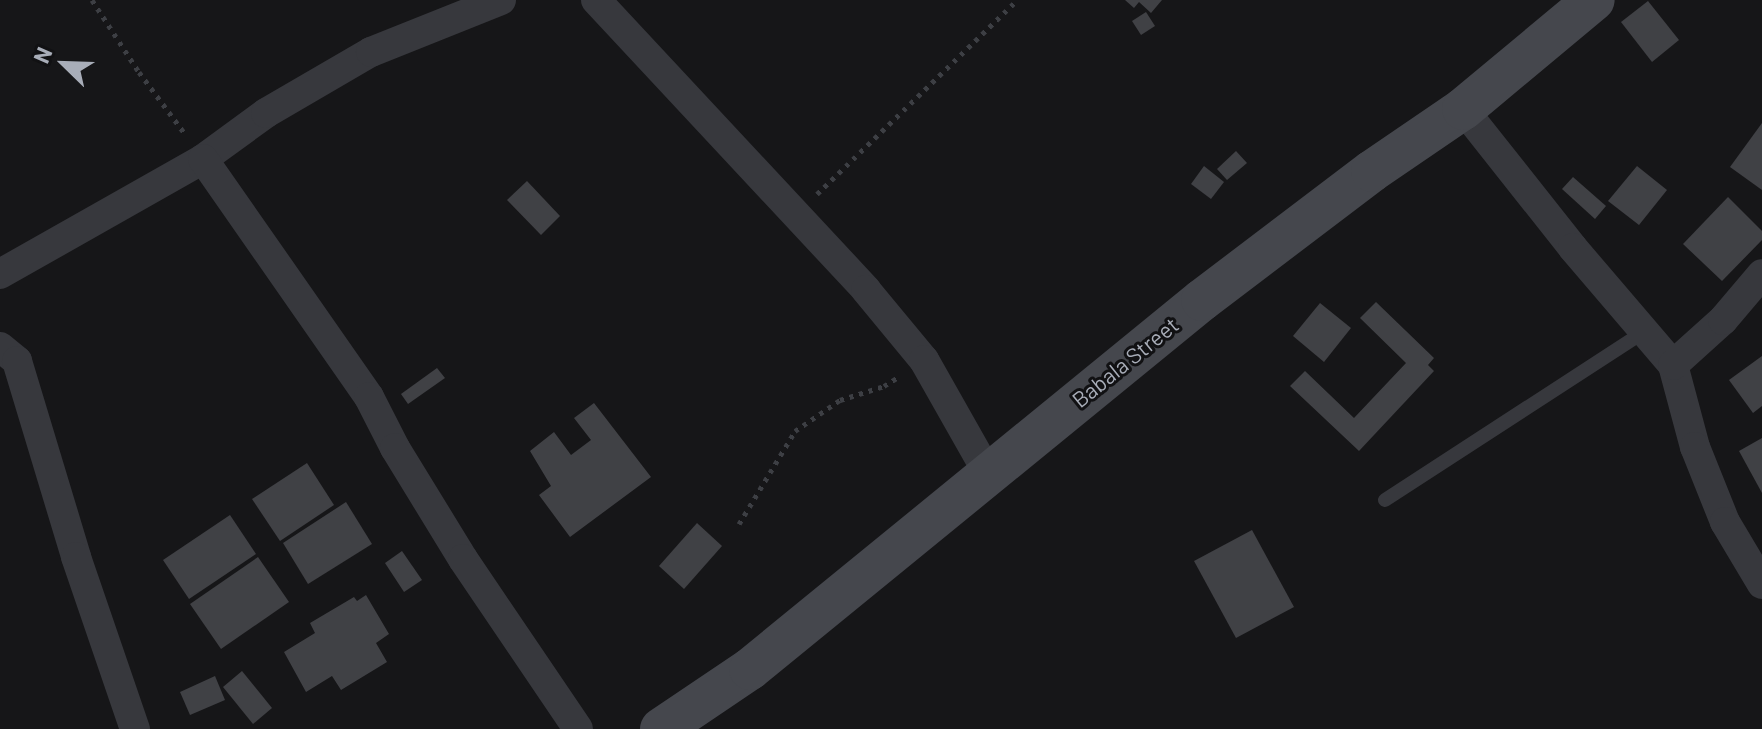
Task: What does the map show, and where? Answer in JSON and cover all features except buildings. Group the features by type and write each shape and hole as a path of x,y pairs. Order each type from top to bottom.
{"street":[{"path":"0,274 203,159 266,113 371,52 501,0"},
{"path":"596,0 924,360 988,473"},
{"name":"Babala Street","path":"661,729 750,669 1202,300 1372,171 1463,109 1594,0"},
{"path":"1463,109 1573,248 1673,365 1695,447 1725,522 1762,584"},
{"path":"203,159 369,397 395,448 463,559 578,729"},
{"path":"1673,365 1723,320 1762,274"},
{"path":"0,347 17,361 76,557 135,729"}],"lane":[{"path":"1385,500 1646,331"}],"path":[{"path":"92,0 139,72 203,159"},
{"path":"795,215 1017,0"},
{"path":"739,524 795,431 840,400 884,386 924,360"}]}
